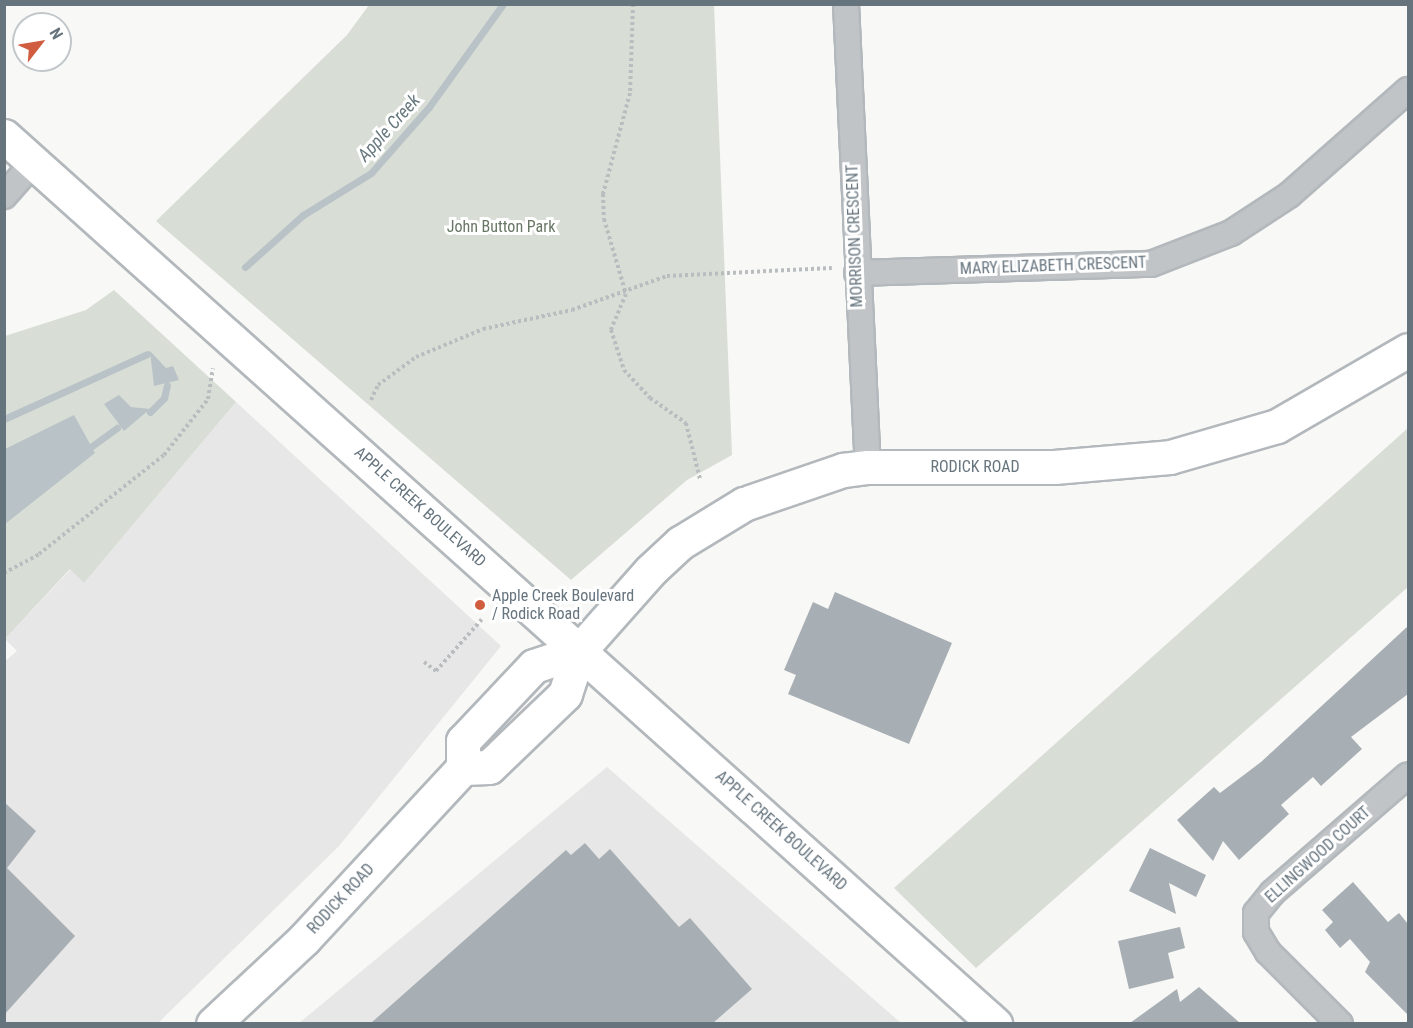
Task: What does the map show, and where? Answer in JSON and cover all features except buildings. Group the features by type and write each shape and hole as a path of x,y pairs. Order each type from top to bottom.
{"main road":[{"name":"APPLE CREEK BOULEVARD","path":"4,136 995,1023"},
{"name":"RODICK ROAD","path":"213,1023 304,939 463,768 463,741 534,666 579,651 680,543 775,491 868,467 1054,467 1170,457 1277,426 1408,350"}],"street":[{"name":"MORRISON CRESCENT","path":"846,4 868,467"},
{"name":"MARY ELIZABETH CRESCENT","path":"857,273 1151,264 1231,233 1289,195 1408,90"},
{"path":"4,196 34,162"},
{"name":"ELLINGWOOD COURT","path":"1340,1023 1268,952 1256,932 1256,913 1272,893 1408,775"}],"path":[{"path":"633,4 630,93 603,194 604,219 626,294 611,330 624,370 650,398 686,423 700,479"},
{"path":"370,400 378,385 416,357 473,333 626,294 667,276 731,268 832,268"},
{"path":"4,573 39,554 164,455 208,399 213,368"},
{"path":"424,662 436,671 482,619"}],"shaded area":[{"path":"150,351 166,368 173,366 179,380 154,386"},
{"path":"119,395 131,407 150,409 124,431 104,404"},
{"path":"236,402 501,646 339,846 157,1024 5,1023 4,662 17,651 5,639 71,569 84,583"},
{"path":"74,415 95,453 5,524 5,449"},
{"path":"607,767 901,1023 298,1024"}],"green space":[{"name":"John Button Park","path":"369,5 714,5 732,455 687,480 571,580 156,221 347,35"},
{"path":"114,290 236,402 84,583 70,569 5,639 5,336 86,310"},
{"path":"1408,428 1408,587 976,968 894,888"}],"waterway":[{"name":"Apple Creek","path":"245,267 303,215 371,173 429,107 503,4"},
{"name":"Apple Creek","path":"4,419 147,354"},
{"name":"Apple Creek","path":"150,412 164,398 167,385"},
{"name":"Apple Creek","path":"92,446 117,428"}],"place":[{"name":"Apple Creek Boulevard / Rodick Road","path":"480,605"}]}
